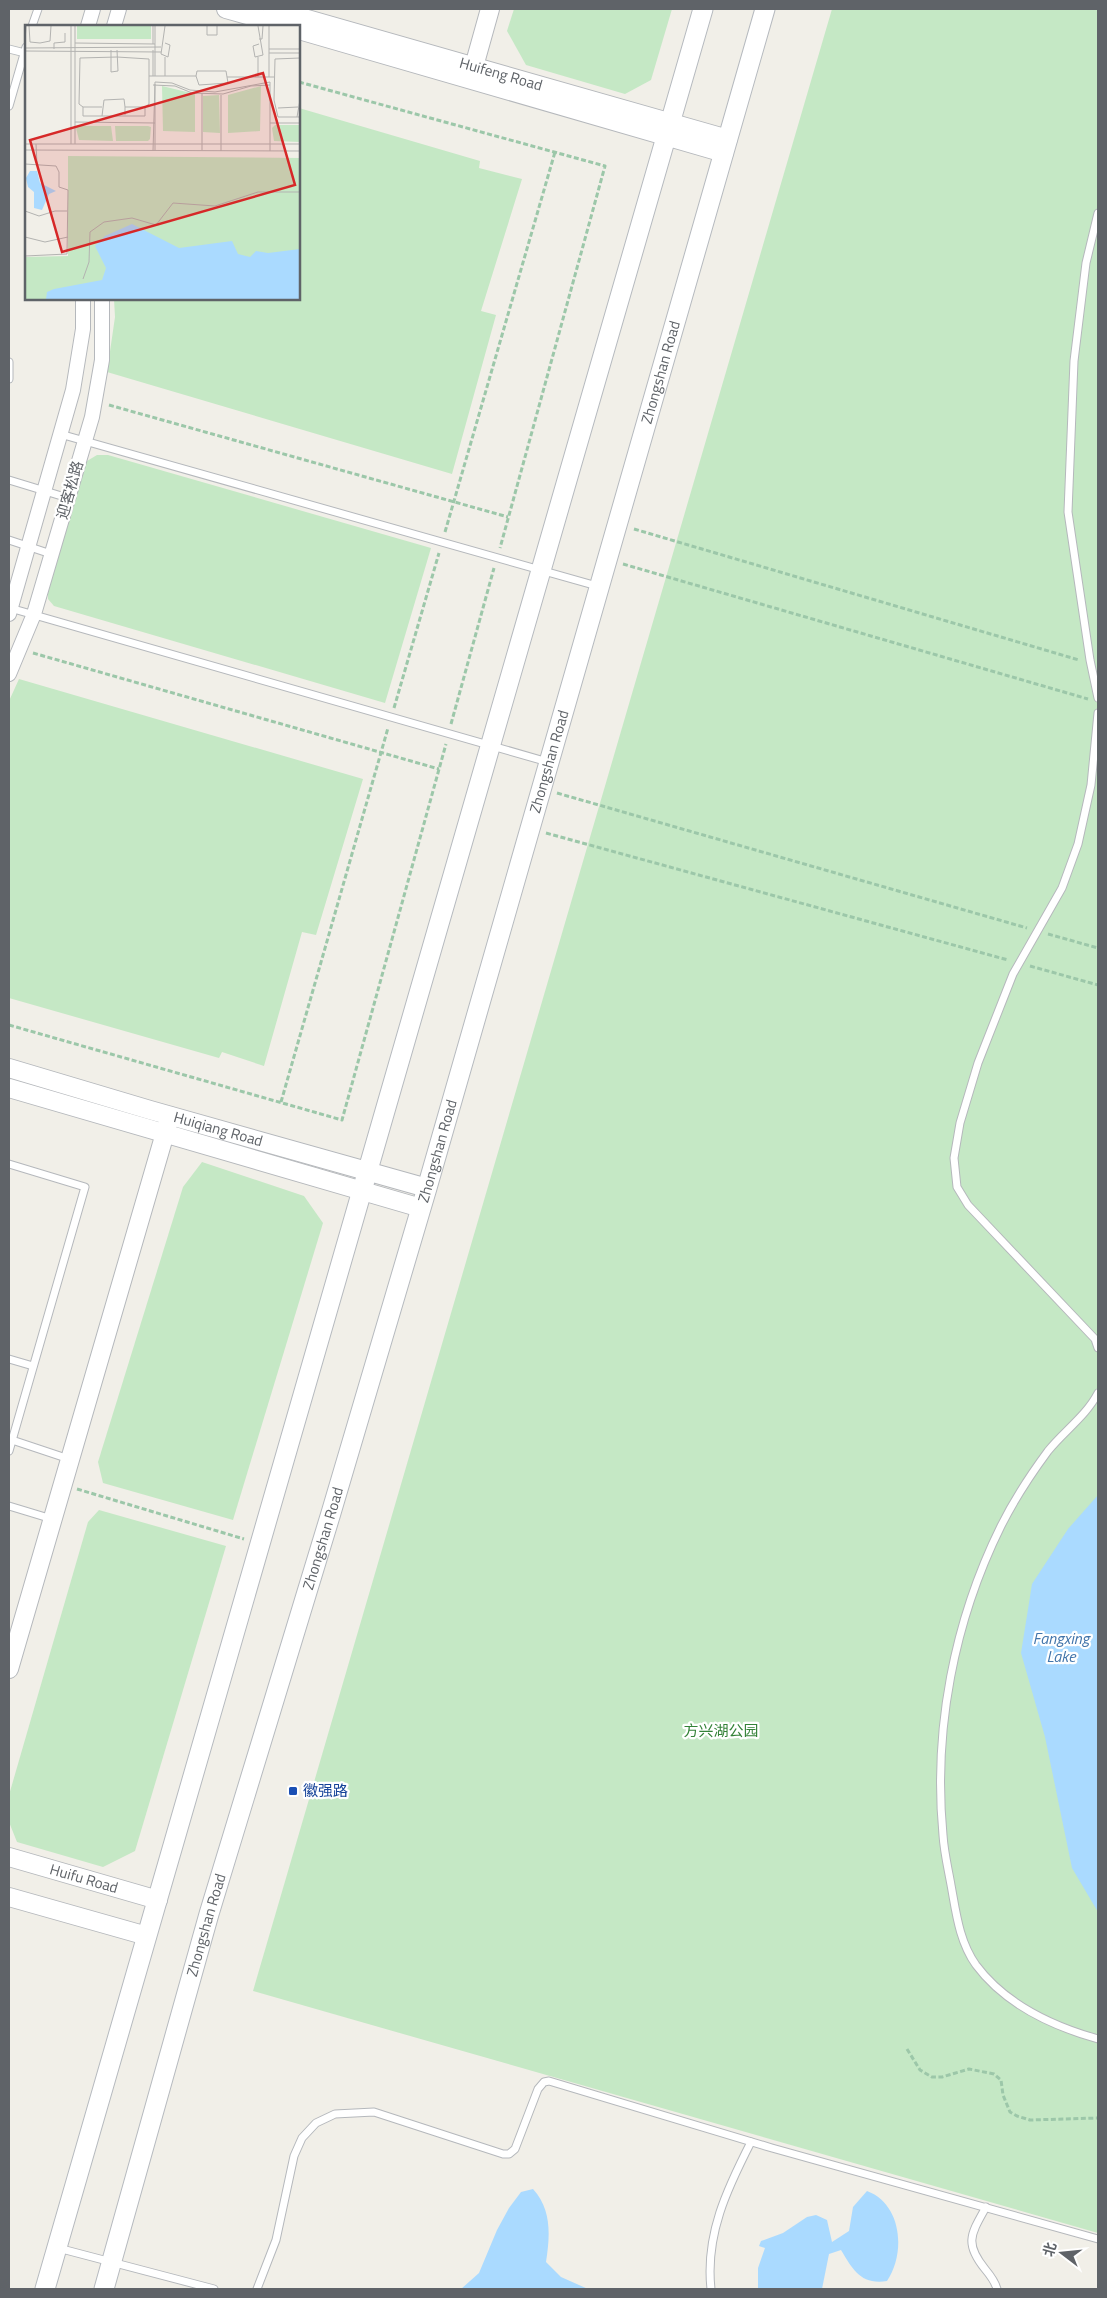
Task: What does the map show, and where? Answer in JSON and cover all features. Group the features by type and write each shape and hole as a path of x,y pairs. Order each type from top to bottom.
{"main road":[{"path":"45,2289 702,9"},
{"name":"Zhongshan Road","path":"104,2289 209,1914 334,1504 427,1188 764,9"}],"street":[{"path":"88,25 92,9"},
{"path":"114,25 119,9"},
{"path":"226,9 282,25"},
{"name":"Huifeng Road","path":"272,9 472,73 726,146"},
{"path":"472,73 490,9"},
{"name":"Huifeng Road","path":"300,30 472,73"},
{"name":"迎客松路","path":"10,611 73,390 81,351 83,300"},
{"name":"迎客松路","path":"9,674 34,614 94,401 102,360 102,300"},
{"name":"Huiqiang Road","path":"9,1068 170,1116 427,1188"},
{"name":"Huiqiang Road","path":"9,1088 164,1135 421,1208"},
{"path":"9,1669 170,1116"},
{"name":"Huifu Road","path":"9,1857 158,1900"},
{"path":"9,1897 147,1936"}],"lane":[{"path":"32,25 38,9"},
{"path":"9,48 25,50 9,106"},
{"path":"1098,212 1086,263 1074,361 1068,512 1098,698"},
{"path":"9,362 9,379"},
{"path":"60,434 598,586"},
{"path":"9,480 68,498"},
{"path":"9,540 52,554"},
{"path":"10,611 34,614 548,762"},
{"path":"1098,713 1091,785 1078,844 1062,888 1019,963 978,1063 960,1123 954,1158 957,1187 968,1205 1095,1339 1098,1348"},
{"path":"9,1164 85,1187 9,1451"},
{"path":"9,1359 33,1366"},
{"path":"1098,1393 1091,1406 1049,1450 1026,1483 1002,1524 981,1570 951,1668 941,1771 943,1836 959,1928 967,1950 994,1987 1024,2009 1069,2030 1098,2039"},
{"path":"12,1440 70,1459"},
{"path":"9,1506 52,1519"},
{"path":"256,2289 276,2240 294,2156 302,2138 316,2123 335,2114 374,2112 503,2154 509,2154 515,2149 538,2089 544,2082 549,2081 751,2142 1098,2239"},
{"path":"711,2289 710,2261 717,2220 728,2187 751,2142"},
{"path":"986,2208 970,2239 975,2257 994,2281 997,2289"},
{"path":"57,2247 214,2289"}],"path":[{"path":"9,1025 342,1120 605,166 300,82"},
{"path":"280,1102 554,152"},
{"path":"94,401 508,517"},
{"path":"616,524 1091,664"},
{"path":"606,558 1089,699"},
{"path":"20,650 439,769"},
{"path":"540,788 1098,948"},
{"path":"529,828 1098,985"},
{"path":"62,1484 260,1544"},
{"path":"907,2050 920,2070 932,2077 942,2077 969,2069 994,2074 1001,2080 1003,2095 1010,2112 1017,2116 1030,2120 1098,2118"}],"green space":[{"path":"514,9 672,9 651,80 625,94 526,65 507,31"},
{"name":"方兴湖公园","path":"832,9 1098,9 1098,2233 253,1991"},
{"path":"300,108 480,161 479,168 522,179 481,311 496,315 452,474 107,372 115,317 114,300 300,300"},
{"path":"97,455 108,455 431,548 385,703 54,606 48,599 48,589 83,468 87,461"},
{"path":"19,679 363,779 316,935 302,932 264,1066 222,1052 219,1058 9,998 9,701"},
{"path":"202,1162 304,1196 323,1223 233,1520 103,1483 98,1462 183,1187"},
{"path":"99,1510 226,1546 135,1851 103,1867 17,1842 9,1822 9,1795 88,1522"}],"water":[{"name":"Fangxing Lake","path":"1098,1495 1098,1912 1072,1868 1045,1737 1021,1653 1032,1584 1068,1529"},
{"path":"533,2189 547,2214 549,2233 546,2262 561,2277 588,2289 461,2289 479,2273 497,2230 509,2208 521,2192"},
{"path":"867,2191 879,2197 888,2207 894,2218 897,2230 897,2257 887,2281 878,2282 864,2278 854,2270 841,2250 829,2254 822,2289 758,2289 758,2268 765,2248 759,2246 761,2241 783,2233 807,2217 816,2215 827,2220 832,2242 849,2231 853,2207"}],"place":[{"name":"徽强路","path":"293,1791"}]}
